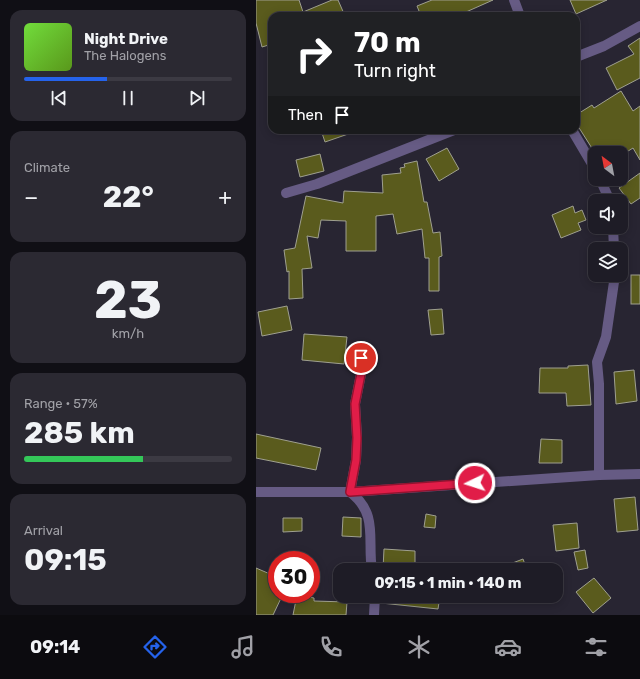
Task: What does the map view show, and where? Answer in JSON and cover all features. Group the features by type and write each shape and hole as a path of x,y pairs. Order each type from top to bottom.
{"street":[{"path":"514,0 518,12"},
{"path":"580,55 604,46 640,26"},
{"path":"286,193 317,184 444,134"},
{"path":"574,134 588,157"},
{"path":"599,475 599,384 597,362 606,337 614,282"},
{"path":"350,492 356,460 357,438 355,404 361,374 361,358"},
{"path":"256,492 350,492 599,475 640,474"},
{"path":"350,492 357,497 363,506 371,527 371,563"},
{"path":"374,603 374,615"}],"building":[{"path":"256,0 299,0 303,12 268,12 268,45 262,47 256,23"},
{"path":"332,0 338,0 343,12 303,12"},
{"path":"432,0 493,0 466,12 419,12 417,6"},
{"path":"570,0 607,0 580,12 575,12"},
{"path":"640,38 640,78 617,90 606,68 634,54 628,46"},
{"path":"621,91 633,111 640,106 640,160 633,148 628,151 628,146 591,146 580,129 580,112 592,105 594,108"},
{"path":"322,134 348,134 325,142"},
{"path":"447,148 459,169 439,181 426,159"},
{"path":"320,154 324,171 300,177 296,160"},
{"path":"417,161 424,202 427,202 433,233 440,232 442,256 439,257 439,291 429,291 429,258 425,258 422,229 397,234 393,214 376,216 376,251 346,251 346,221 321,220 318,238 307,236 312,268 302,269 303,298 289,299 289,271 287,272 284,250 295,248 306,196 343,203 344,191 383,193 382,175 401,173 400,168 405,167 404,164"},
{"path":"640,173 640,198 631,204 628,200 628,194 624,194 619,188 622,186 628,186 628,182"},
{"path":"573,206 575,213 582,210 586,220 578,223 581,230 561,238 552,215"},
{"path":"631,275 640,275 640,304 631,304"},
{"path":"287,306 292,330 262,336 258,312"},
{"path":"442,309 444,334 431,335 428,310"},
{"path":"304,334 347,337 344,364 302,360"},
{"path":"588,365 591,405 567,406 566,393 539,393 540,368 568,368 568,366"},
{"path":"634,370 637,401 616,404 614,372"},
{"path":"256,434 321,448 316,470 256,458"},
{"path":"541,439 562,440 562,463 539,463"},
{"path":"635,497 638,530 617,532 614,499"},
{"path":"426,514 436,516 435,528 424,527"},
{"path":"343,517 361,518 361,537 342,536"},
{"path":"283,518 302,518 302,531 283,532"},
{"path":"577,523 579,548 556,551 553,525"},
{"path":"384,549 415,551 415,563 383,563"},
{"path":"585,550 588,568 578,570 574,552"},
{"path":"523,559 524,563 513,563"},
{"path":"256,568 268,573 268,603 279,603 273,615 256,615"},
{"path":"594,578 611,598 593,613 576,592"},
{"path":"320,601 347,603 346,615 293,615 295,603 320,603"},
{"path":"381,603 439,603 438,609"}],"route":[{"path":"361,358 361,374 355,404 357,438 356,460 350,492 475,483"}]}
